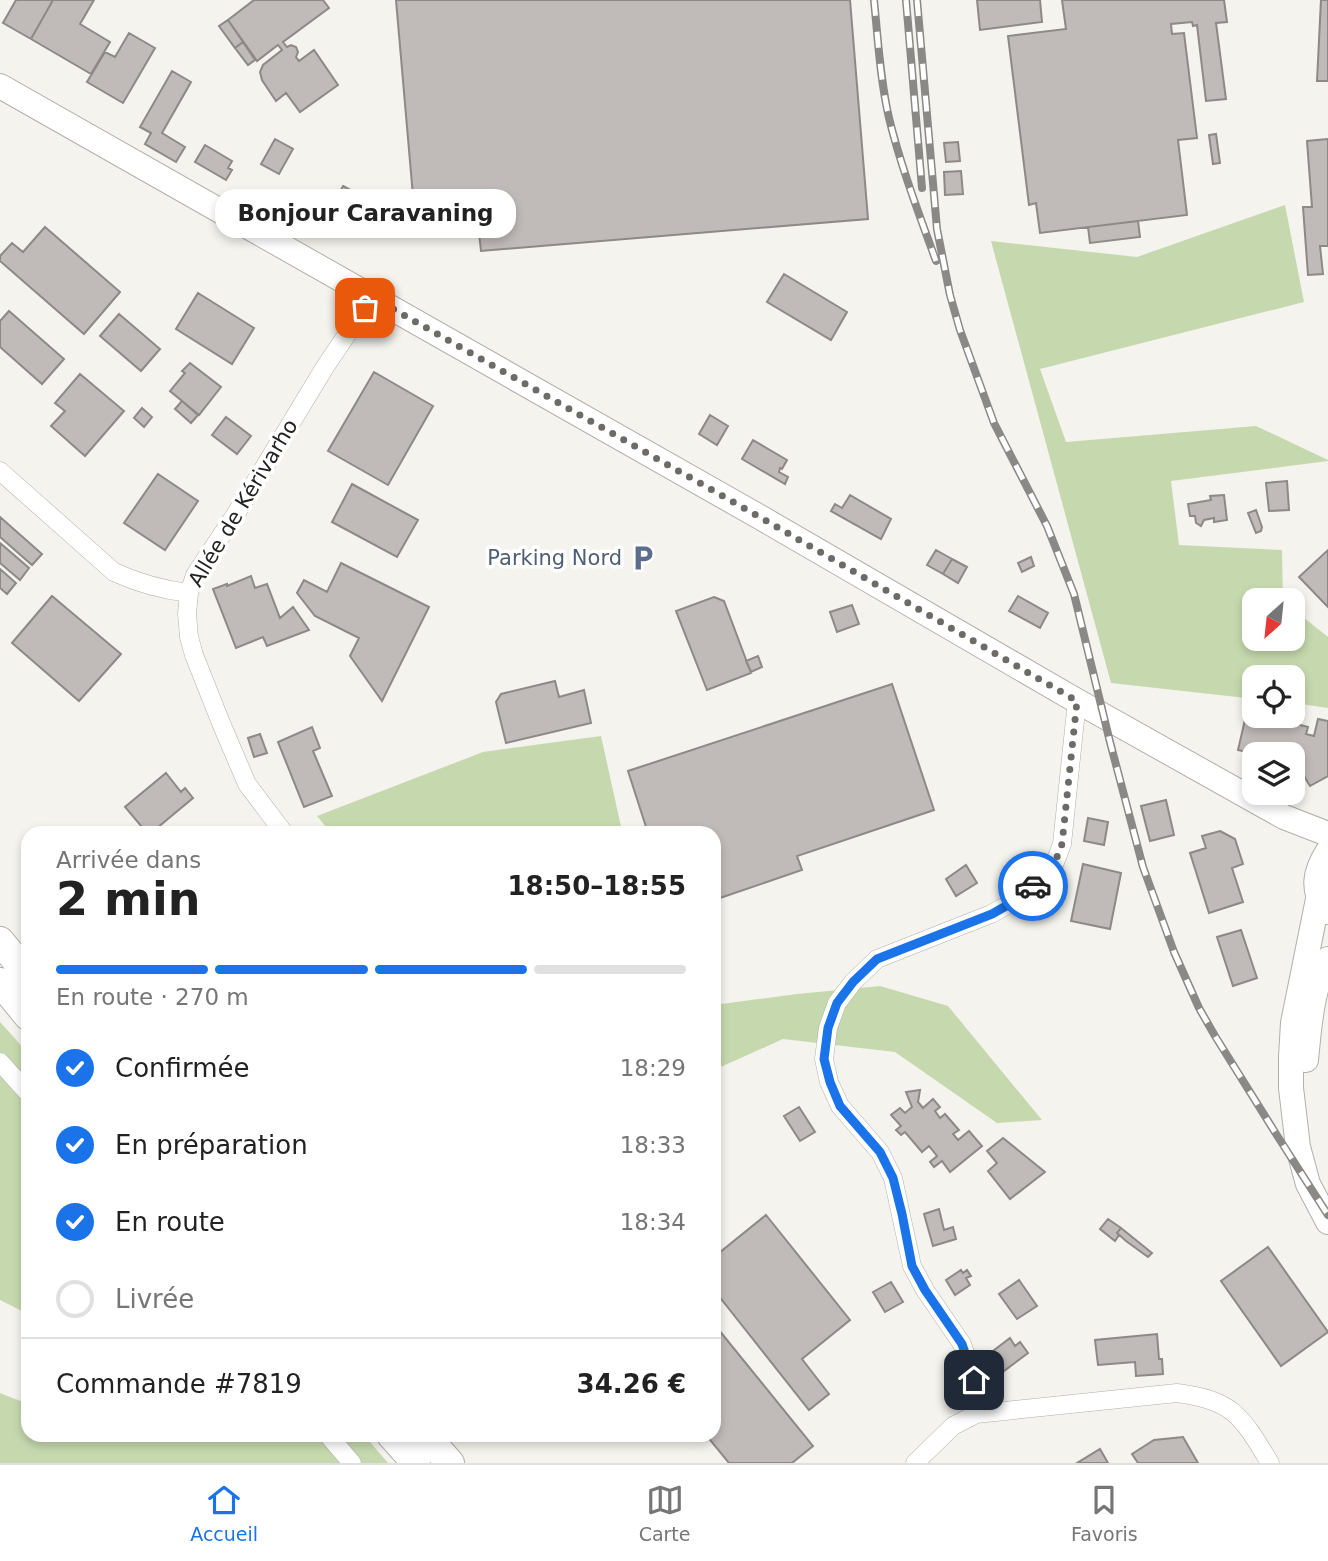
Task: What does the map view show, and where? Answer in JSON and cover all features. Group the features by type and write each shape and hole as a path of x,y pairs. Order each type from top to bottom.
{"highway":[{"path":"0,941 21,966"},
{"path":"0,982 21,1008"},
{"path":"397,1442 416,1463"},
{"path":"431,1442 450,1463"}],"main road":[{"path":"0,86 758,516 1077,701 1284,817 1328,834"},
{"path":"1284,817 1306,844 1324,858 1316,876 1316,887 1323,907 1293,1023 1291,1088 1298,1147 1308,1184 1328,1222"},
{"path":"1328,959 1321,971 1308,1039 1305,1087 1306,1124 1319,1170 1328,1190"}],"street":[{"name":"Allée de Kérivarho","path":"279,826 247,784 194,655 187,614 189,593 195,575 237,512 325,366 372,297"},
{"path":"0,471 114,572 136,582 189,593"},
{"path":"976,1414 974,1380 962,1344 912,1266 893,1178 880,1152 840,1106 830,1082 824,1059 828,1028 837,1003 853,982 877,959 992,914 1013,902 1052,870 1062,844 1077,701"},
{"path":"0,1062 21,1085"},
{"path":"915,1463 953,1426 976,1414 1177,1393 1202,1396 1233,1410 1248,1427 1270,1463"},
{"path":"334,1442 352,1463"}],"green space":[{"path":"1285,205 1304,302 1040,369 1066,442 1256,426 1328,460 1171,481 1179,545 1282,550 1283,588 1242,588 1242,651 1306,651 1306,619 1328,637 1328,708 1305,705 1305,665 1242,665 1242,698 1111,683 991,241 1137,257"},
{"path":"601,736 621,826 325,826 317,816 483,752"},
{"path":"880,986 948,1006 1042,1120 997,1123 895,1052 783,1039 721,1067 721,1004"},
{"path":"0,1022 21,1045 21,1310 0,1300"},
{"path":"0,1393 21,1401 21,1442 370,1442 388,1463 0,1463"}],"building":[{"path":"16,0 53,0 31,39 3,23"},
{"path":"53,0 94,0 80,24 110,42 91,74 31,39"},
{"path":"254,0 323,0 329,8 283,42 287,47 296,47 299,61 314,50 338,85 300,112 286,93 276,101 262,80 260,72 263,65 282,50 278,45 257,61 228,20"},
{"path":"396,0 850,0 868,219 481,251 477,214 415,219"},
{"path":"977,0 1040,0 1042,22 980,30"},
{"path":"1062,0 1224,0 1227,22 1216,23 1226,99 1206,101 1197,25 1193,26 1192,22 1171,24 1172,34 1184,33 1197,138 1178,140 1187,215 1040,233 1036,203 1029,205 1008,36 1066,29"},
{"path":"1321,0 1328,0 1328,81 1317,81"},
{"path":"228,20 243,42 235,48 219,26"},
{"path":"129,33 155,48 123,103 87,82 105,52 115,57"},
{"path":"243,42 255,60 248,65 235,48"},
{"path":"172,71 191,82 162,133 185,147 176,162 145,144 151,133 140,127"},
{"path":"1216,134 1220,163 1213,164 1209,135"},
{"path":"275,139 293,149 279,174 261,164"},
{"path":"1328,139 1328,246 1320,246 1323,274 1308,275 1303,207 1312,207 1307,141"},
{"path":"958,142 960,161 946,162 944,143"},
{"path":"205,145 232,161 228,168 232,170 226,180 195,162"},
{"path":"961,171 963,194 945,195 944,172"},
{"path":"343,186 354,192 347,205 336,199"},
{"path":"297,204 324,220 315,236 287,220"},
{"path":"1138,221 1140,237 1090,243 1088,227"},
{"path":"45,227 120,292 84,334 0,261 0,256 12,243 23,252"},
{"path":"784,274 847,312 831,340 767,302"},
{"path":"198,293 254,328 232,364 176,329"},
{"path":"9,311 64,359 42,384 0,347 0,321"},
{"path":"119,314 160,349 141,371 100,336"},
{"path":"190,363 221,387 199,415 170,391"},
{"path":"374,372 433,406 388,485 328,451"},
{"path":"80,374 124,411 85,456 51,426 65,411 55,403"},
{"path":"182,401 198,415 191,423 175,409"},
{"path":"142,408 152,417 144,427 134,418"},
{"path":"710,415 728,426 717,445 699,434"},
{"path":"226,417 251,436 237,454 212,435"},
{"path":"753,440 787,460 779,472 788,477 785,484 742,459"},
{"path":"158,474 198,501 165,550 124,523"},
{"path":"1287,481 1289,510 1269,511 1266,483"},
{"path":"352,484 418,520 397,557 332,522"},
{"path":"850,495 891,519 881,539 831,511 835,504 842,508"},
{"path":"1224,495 1227,520 1204,520 1201,526 1196,523 1195,516 1190,516 1188,504 1211,500 1210,496"},
{"path":"1256,510 1262,527 1261,531 1256,533 1248,513"},
{"path":"0,517 42,554 32,565 0,537"},
{"path":"0,543 29,568 20,580 0,563"},
{"path":"936,550 952,559 943,574 927,565"},
{"path":"1328,550 1328,607 1299,577"},
{"path":"1031,557 1034,566 1022,572 1018,563"},
{"path":"952,559 967,567 958,583 943,574"},
{"path":"341,563 429,607 382,701 350,656 359,638 315,616 297,593 304,580 327,592"},
{"path":"0,569 16,583 7,594 0,588"},
{"path":"251,576 255,588 267,584 280,618 293,607 309,630 267,646 263,637 236,648 213,589"},
{"path":"52,596 121,654 79,701 12,643"},
{"path":"1018,596 1048,613 1040,628 1009,611"},
{"path":"714,597 724,601 751,673 707,690 676,611"},
{"path":"852,605 859,624 837,632 830,612"},
{"path":"758,656 762,667 751,672 746,661"},
{"path":"555,681 559,697 584,690 591,723 506,743 496,702 501,694"},
{"path":"892,684 934,810 797,856 802,870 721,898 721,826 646,826 628,771"},
{"path":"1318,719 1328,721 1328,776 1310,786 1305,778 1305,742 1242,742 1242,751 1238,750 1243,728 1305,726 1308,727 1306,734 1314,736"},
{"path":"312,727 320,748 313,751 332,796 304,807 278,742"},
{"path":"260,734 267,753 254,757 248,738"},
{"path":"166,773 181,792 185,788 193,798 159,826 141,826 125,807"},
{"path":"1166,800 1174,835 1150,841 1141,806"},
{"path":"1088,818 1108,822 1104,845 1084,841"},
{"path":"1220,831 1235,839 1243,864 1232,868 1243,902 1209,913 1190,853 1206,848 1202,836"},
{"path":"1083,864 1121,873 1110,929 1071,921"},
{"path":"966,865 977,883 956,896 946,879"},
{"path":"1241,930 1257,978 1233,986 1217,937"},
{"path":"920,1090 918,1102 923,1108 933,1099 940,1107 935,1111 940,1118 945,1114 959,1130 953,1134 958,1140 969,1131 982,1146 950,1172 942,1161 934,1167 930,1162 937,1156 929,1146 922,1152 905,1132 901,1135 896,1130 901,1126 891,1115 900,1108 905,1113 912,1107 906,1092"},
{"path":"799,1107 815,1132 800,1141 784,1116"},
{"path":"1003,1138 1045,1172 1010,1199 988,1171 997,1163 987,1151"},
{"path":"939,1209 944,1230 953,1227 956,1239 933,1246 924,1214"},
{"path":"766,1215 850,1320 802,1359 829,1394 809,1410 721,1299 721,1251"},
{"path":"1108,1219 1121,1228 1115,1241 1100,1229"},
{"path":"1121,1228 1152,1253 1148,1257 1126,1241 1117,1233"},
{"path":"1268,1247 1328,1332 1281,1366 1221,1281"},
{"path":"961,1270 963,1273 967,1270 971,1276 966,1278 970,1285 955,1295 946,1280"},
{"path":"1019,1280 1037,1306 1017,1319 999,1294"},
{"path":"891,1282 903,1302 885,1312 873,1292"},
{"path":"721,1333 813,1446 792,1463 729,1463 712,1442 721,1442"},
{"path":"1157,1334 1163,1374 1136,1376 1135,1362 1098,1365 1095,1340"},
{"path":"1010,1338 1015,1346 1020,1342 1028,1353 1000,1374 993,1365 987,1369 980,1361"},
{"path":"1183,1437 1198,1463 1138,1463 1132,1454 1154,1440"},
{"path":"1100,1449 1108,1463 1077,1463"}],"railway":[{"path":"874,0 881,74 889,118 936,261"},
{"path":"906,0 922,188"},
{"path":"917,0 937,229 960,330 994,423 1047,526 1074,594 1143,867 1174,952 1215,1036 1328,1215"}],"way so far":[{"path":"365,308 372,297 1077,701 1062,844 1052,870 1033,886"}],"place":[{"name":"Bonjour Caravaning","path":"365,308"},
{"name":"Parking Nord","path":"643,558"}],"route":[{"path":"974,1380 962,1344 912,1266 893,1178 880,1152 840,1106 824,1059 828,1028 837,1003 853,982 877,959 992,914 1033,886"}]}
